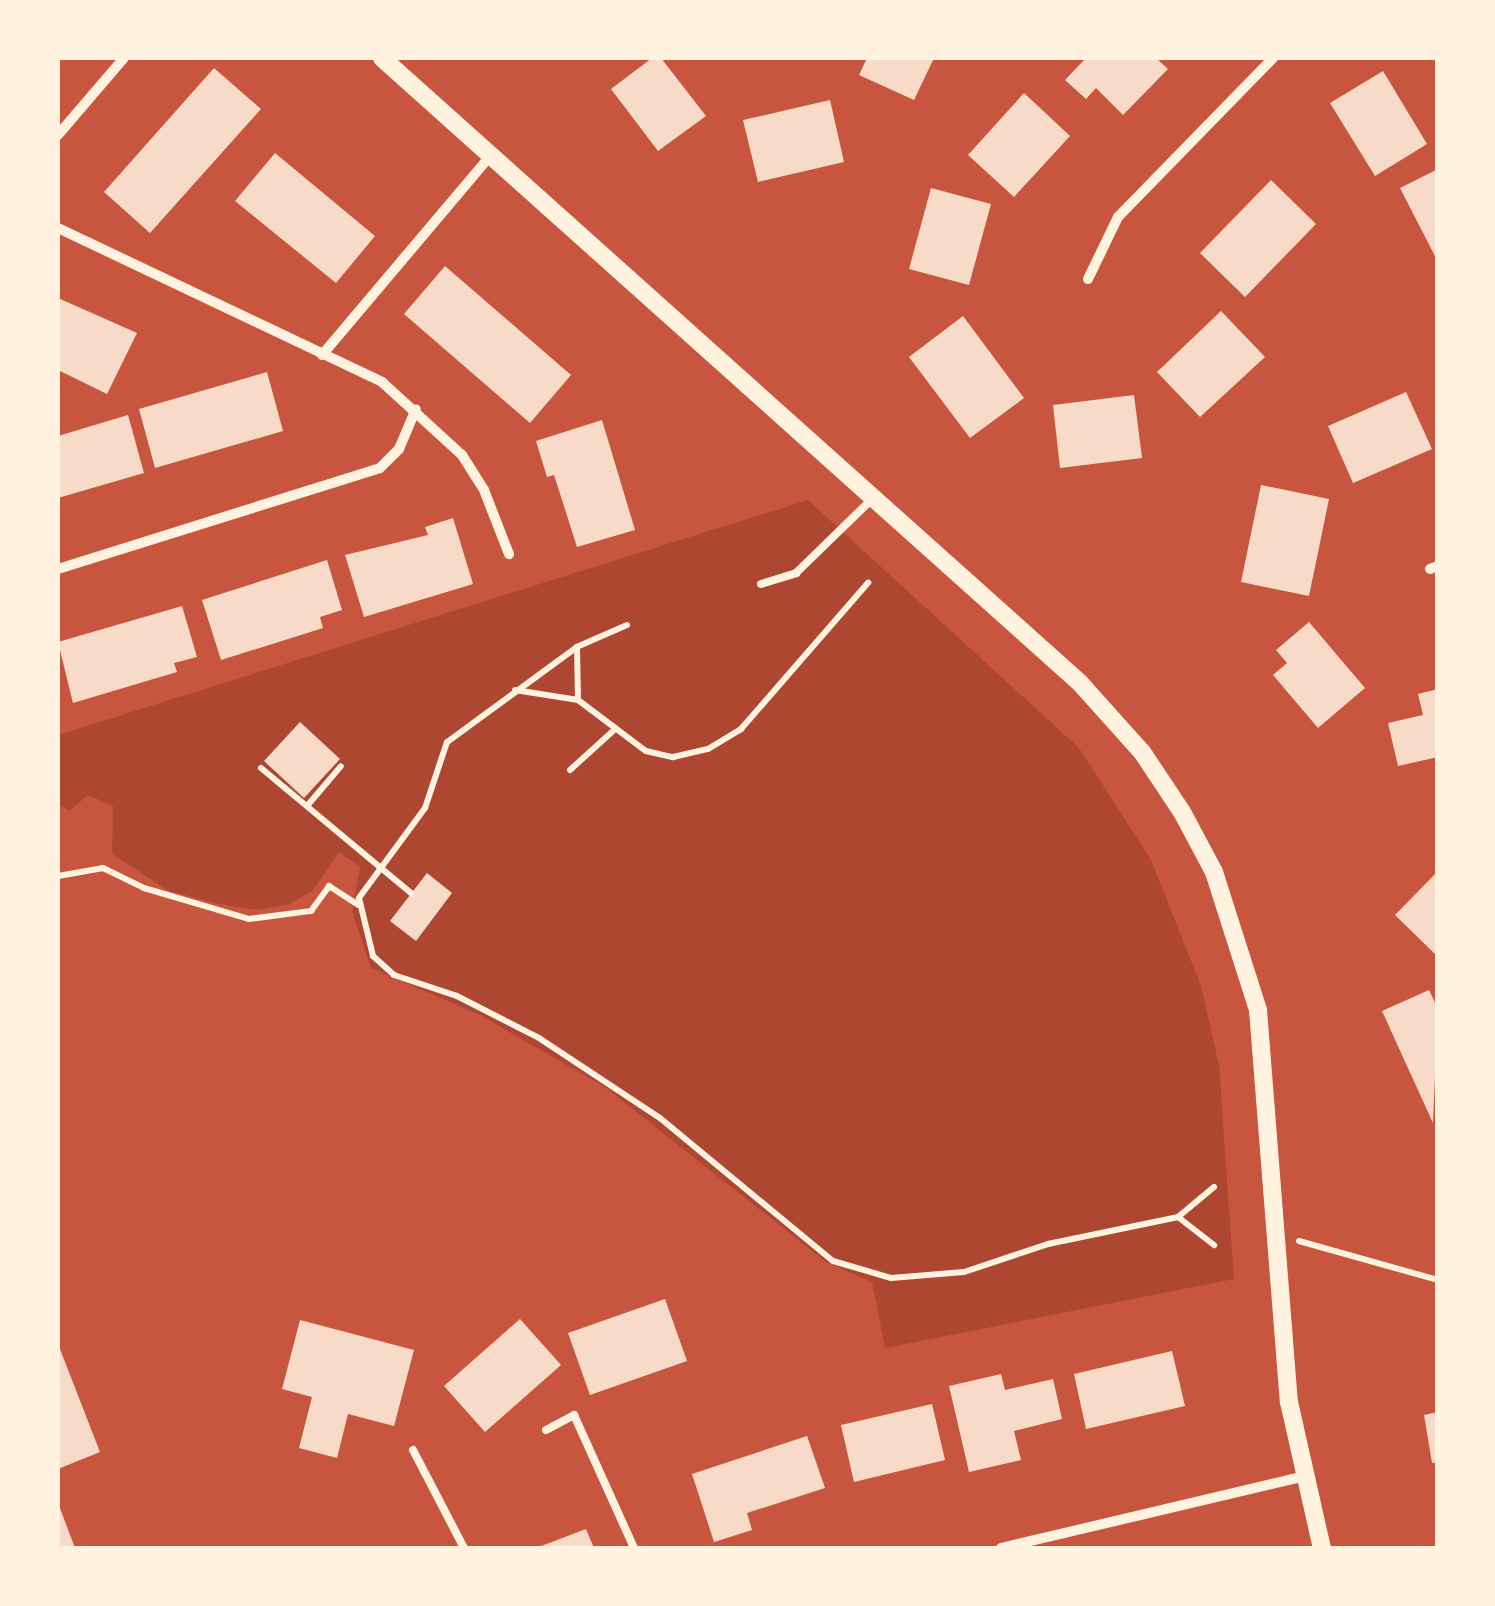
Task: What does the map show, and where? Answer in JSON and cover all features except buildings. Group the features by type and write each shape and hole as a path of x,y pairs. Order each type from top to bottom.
{"street":[{"path":"58,134 124,58"},
{"path":"382,58 876,494 1080,683 1142,752 1190,827 1214,872 1258,1010 1276,1234 1302,1477 1322,1548"},
{"path":"1088,279 1118,217 1274,58"},
{"path":"322,355 491,155"},
{"path":"58,228 382,382 416,409 462,456 484,490 509,554"},
{"path":"58,569 380,468 400,449 416,409"},
{"path":"1001,1548 1302,1477"}],"lane":[{"path":"761,584 796,573 876,494"},
{"path":"546,1430 574,1416 634,1548"},
{"path":"413,1450 464,1548"}],"path":[{"path":"513,690 578,700 612,731 673,757 708,749 741,729 868,583"},
{"path":"627,625 578,647 513,690 447,742 425,808 380,866 360,906 372,956 394,975 457,996 539,1038 660,1118 833,1262 891,1278 964,1272 1048,1244 1178,1217 1214,1188"},
{"path":"578,647 578,700"},
{"path":"570,770 612,731"},
{"path":"307,806 342,766"},
{"path":"261,768 411,893"},
{"path":"58,876 103,868 144,888 249,919 311,911 328,886 360,906"},
{"path":"1178,1217 1214,1246"},
{"path":"1276,1234 1438,1280"}],"shaded area":[{"path":"808,500 1079,748 1151,860 1201,986 1219,1065 1234,1279 885,1348 872,1282 826,1262 605,1087 480,1015 371,968 352,911 360,867 339,852 313,890 290,904 258,910 220,904 169,891 112,854 113,806 88,795 69,811 58,804 58,735"}]}
